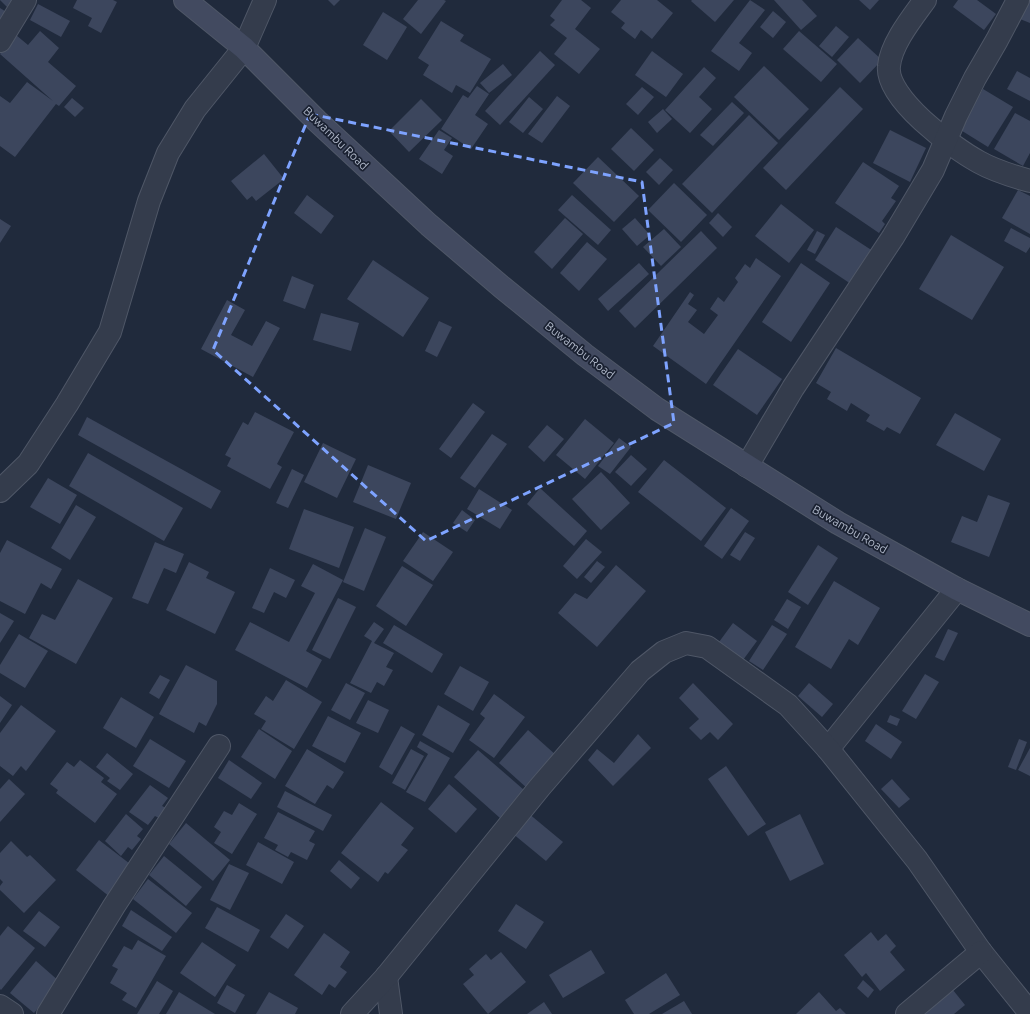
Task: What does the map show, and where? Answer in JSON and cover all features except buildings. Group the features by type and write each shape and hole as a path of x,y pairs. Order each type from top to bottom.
{"street":[{"path":"0,41 25,0"},
{"name":"Buwambu Road","path":"185,0 244,48 317,121 424,220 585,356 657,409 838,523 957,589 1030,625"},
{"path":"0,491 28,464 67,404 110,332 149,201 168,153 195,109 244,48 265,0"},
{"path":"925,0 896,42 888,66 891,83 902,100 920,118 946,140 978,162 1006,175 1030,181"},
{"path":"747,466 793,388 892,237 933,170 956,116 975,78 1018,0"},
{"path":"828,749 957,589"},
{"path":"352,1014 386,977 540,787 640,671 664,652 686,643 707,647 788,705 828,749 917,860 981,952 1030,1013"},
{"path":"48,1014 114,906 219,746"},
{"path":"907,1014 981,952"},
{"path":"386,977 391,1014"},
{"path":"0,1006 12,1014"}],"highlighted area":[{"path":"310,114 642,182 674,423 426,541 213,350"}]}
